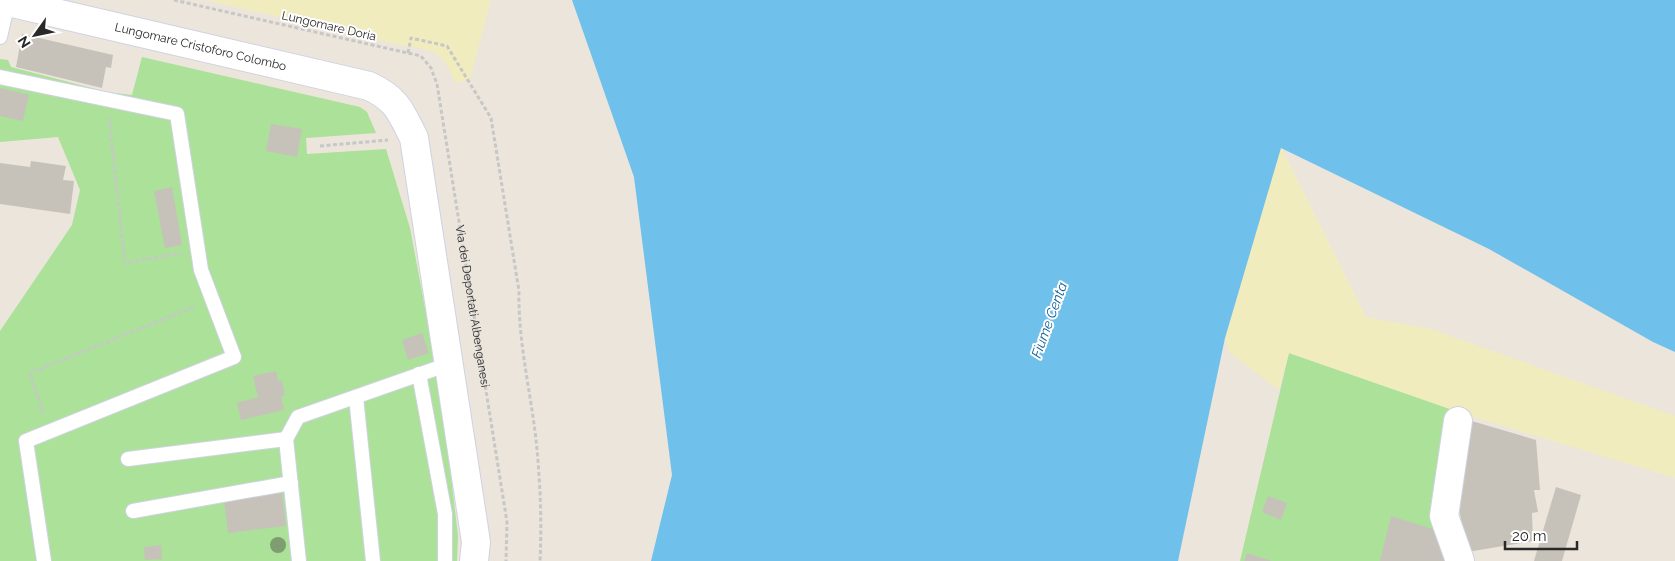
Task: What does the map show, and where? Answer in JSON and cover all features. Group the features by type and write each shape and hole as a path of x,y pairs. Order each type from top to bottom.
{"street":[{"name":"Lungomare Cristoforo Colombo","path":"4,1 369,86 385,93 397,104 414,138"},
{"path":"414,138 476,542 474,561"},
{"path":"1458,421 1444,516 1460,561"}],"lane":[{"path":"0,37 4,1"},
{"path":"0,78 177,114 201,270 234,356 26,441 44,561"},
{"path":"299,561 286,439 298,417 449,364"},
{"path":"419,374 445,514 445,561"},
{"path":"356,396 373,561"},
{"path":"128,459 286,439"},
{"path":"133,511 291,484"}],"path":[{"name":"Lungomare Doria","path":"174,0 421,56"},
{"path":"408,53 412,38 447,46 491,118 519,291 518,316 535,432 542,527 540,561"},
{"name":"Via dei Deportati Albenganesi","path":"421,56 431,68 439,93 507,522 506,561"},
{"path":"106,100 125,263 198,249"},
{"path":"320,146 414,138"},
{"path":"49,432 30,373 213,299"}],"green space":[{"path":"142,57 360,107 367,112 376,133 306,138 307,154 386,149 410,228 444,416 458,536 457,561 0,561 0,331 72,225 80,190 58,137 0,142 0,59 8,60 11,67 107,92 132,95"},
{"path":"1289,353 1449,408 1438,517 1454,561 1240,561"}],"sand":[{"path":"205,0 491,0 470,79 455,83 443,59 431,51"},
{"path":"1281,147 1366,317 1431,329 1675,416 1675,478 1464,414 1289,353 1279,390 1229,352 1225,338"}],"water":[{"name":"Fiume Centa","path":"572,0 1675,0 1675,352 1653,342 1489,249 1281,148 1225,338 1178,561 651,561 672,475 634,177"}],"building":[{"path":"22,34 113,55 111,68 106,67 102,88 16,67"},
{"path":"0,88 29,95 23,121 0,116"},
{"path":"271,124 302,129 297,157 266,151"},
{"path":"31,161 66,166 63,180 74,181 70,214 0,204 0,163 30,167"},
{"path":"172,187 182,245 165,248 154,191"},
{"path":"422,333 429,353 408,360 402,340"},
{"path":"276,371 278,381 282,380 285,395 281,396 284,410 241,420 237,403 258,397 253,376"},
{"path":"1465,419 1536,440 1540,490 1534,490 1538,512 1532,513 1533,541 1467,552 1458,503"},
{"path":"1556,487 1581,495 1562,561 1534,561"},
{"path":"282,493 286,526 228,533 224,500"},
{"path":"1268,496 1287,503 1281,520 1262,512"},
{"path":"1391,516 1436,530 1452,561 1380,561"},
{"path":"161,545 162,559 145,560 144,547"},
{"path":"1247,553 1272,561 1244,561"}]}
